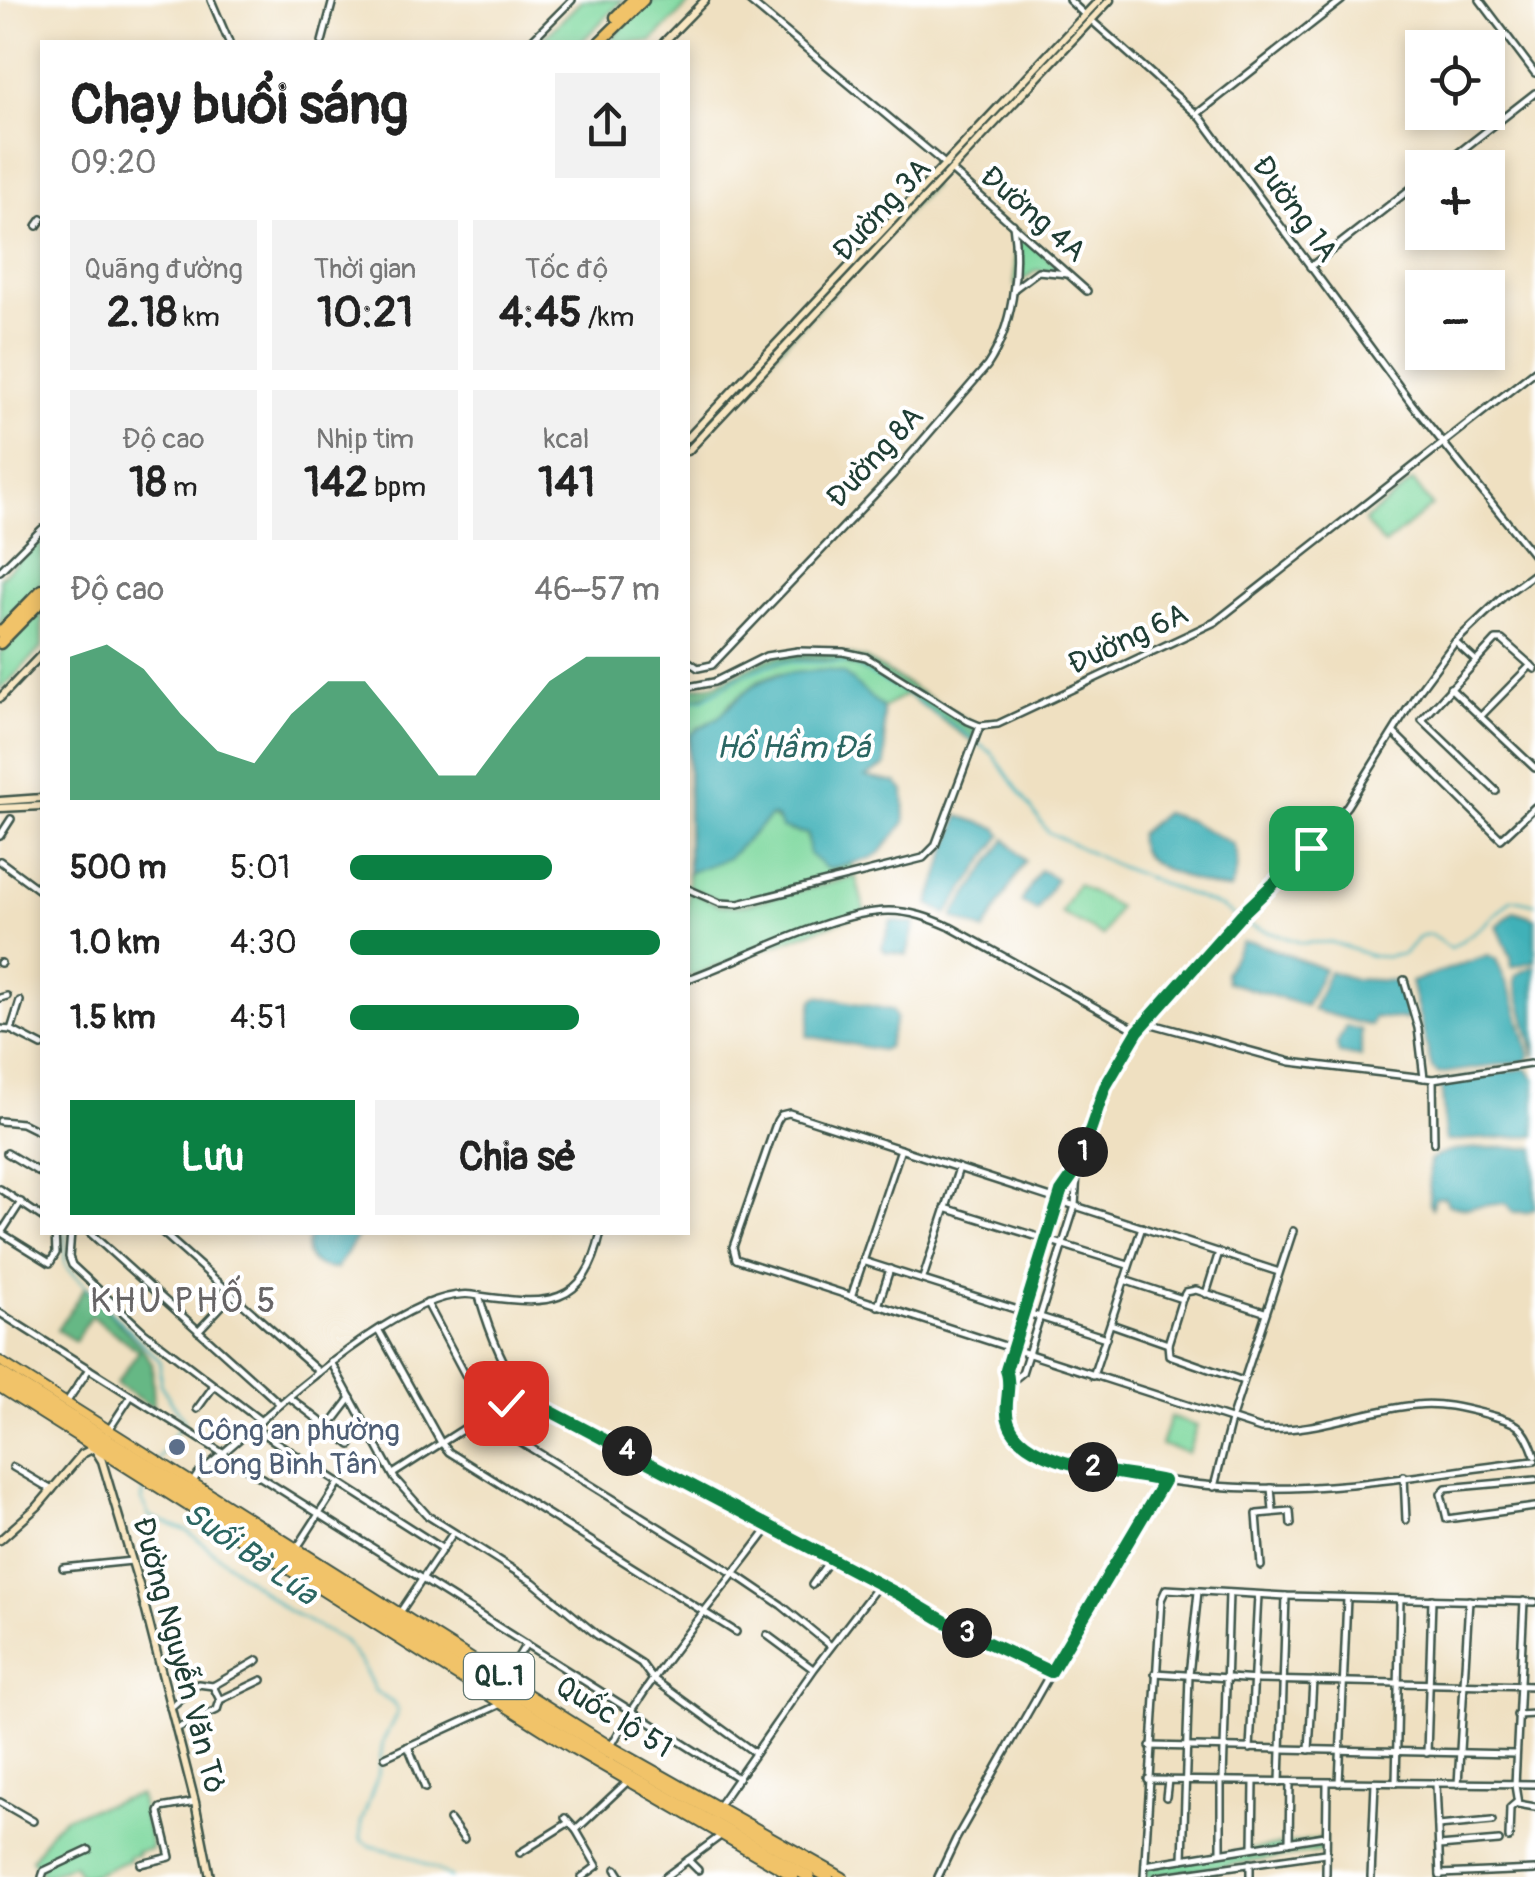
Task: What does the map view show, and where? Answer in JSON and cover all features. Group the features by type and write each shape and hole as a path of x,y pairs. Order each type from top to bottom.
{"highway":[{"path":"592,40 633,0"},
{"path":"602,40 643,0"},
{"path":"0,633 40,592"},
{"path":"0,643 40,602"},
{"name":"QL.1","path":"0,1372 102,1437"},
{"name":"QL.1","path":"0,1387 102,1437"},
{"name":"Quốc lộ 51","path":"102,1437 353,1607 503,1701 605,1756 717,1809 828,1877"},
{"name":"Quốc lộ 51","path":"186,1493 294,1551 503,1682 605,1756 724,1832 809,1877"}],"main road":[{"name":"QL.1","path":"0,1361 66,1403 102,1437"},
{"name":"Quốc lộ 51","path":"605,1756 627,1782 724,1832 794,1877"},
{"name":"Quốc lộ 51","path":"717,1809 843,1877"}],"street":[{"path":"211,0 229,40"},
{"path":"323,40 334,0"},
{"path":"532,40 572,0"},
{"path":"666,40 705,0"},
{"name":"Đường 4A","path":"748,0 948,167 1087,291"},
{"name":"Đường 1A","path":"1069,0 1197,114 1442,443 1535,557"},
{"name":"Đường 3A","path":"1088,18 1100,0"},
{"name":"Đường 3A","path":"690,436 1088,18 1110,0"},
{"path":"1197,114 1342,0"},
{"path":"1480,0 1535,74"},
{"path":"1462,150 1535,94"},
{"name":"Đường 3A","path":"690,450 948,167"},
{"path":"1310,267 1405,193"},
{"path":"36,226 40,221"},
{"name":"Đường 8A","path":"690,662 698,668 712,665 892,476 993,356 1006,326 1012,290 1016,253 1013,224"},
{"path":"1012,290 1038,272 1070,275"},
{"name":"Đường 6A","path":"979,730 1204,629 1535,371"},
{"path":"0,571 40,531"},
{"path":"1279,1272 1059,1200 789,1113 781,1115 732,1247 736,1259 1012,1350 1261,1429 1297,1429 1402,1407 1438,1404 1514,1422 1526,1430 1535,1459 1272,1488 1164,1481 1052,1458 1029,1448 1014,1433 1007,1417 1011,1382 1006,1370 1012,1350 1024,1311 1046,1240 1059,1200 1061,1192 1077,1169 1105,1087 1138,1031 1242,914 1311,848 1348,806 1455,642 1535,573"},
{"path":"1480,716 1533,667 1500,639 1422,720 1496,791"},
{"path":"1455,642 1476,660"},
{"path":"690,686 714,682 766,656 798,651 848,652 866,658 979,730 935,846 923,858 738,904 720,903 690,890"},
{"path":"0,698 40,656"},
{"path":"1450,688 1535,768"},
{"path":"1394,733 1501,839 1535,806"},
{"path":"0,800 40,798"},
{"path":"0,808 40,806"},
{"path":"0,836 10,818"},
{"path":"0,861 40,891"},
{"path":"690,978 848,917 892,910 927,916 950,927 1138,1031"},
{"path":"1404,980 1418,1028 1424,1078"},
{"path":"11,1030 20,1001"},
{"path":"1145,1022 1292,1062 1433,1079 1530,1064"},
{"path":"0,1029 11,1030 40,1045"},
{"path":"1433,1079 1434,1143"},
{"path":"0,1121 40,1129"},
{"path":"851,1297 901,1149"},
{"path":"6,1153 40,1173"},
{"path":"923,1278 959,1168"},
{"path":"1011,1382 1022,1373 1078,1197 1077,1169"},
{"path":"0,1189 40,1216"},
{"path":"1061,1192 1078,1197"},
{"path":"21,1202 0,1233 50,1263 56,1254 54,1235"},
{"path":"946,1208 1128,1266"},
{"path":"1094,1376 1142,1227"},
{"path":"1214,1487 1231,1420 1294,1230"},
{"path":"72,1235 72,1266 144,1332 262,1421"},
{"path":"92,1235 280,1405"},
{"path":"165,1235 319,1372"},
{"path":"186,1493 198,1474 288,1397 378,1330 427,1302 448,1295 536,1301 568,1293 587,1276 601,1235"},
{"path":"1206,1294 1219,1252"},
{"path":"863,1261 1106,1338"},
{"path":"878,1306 890,1269"},
{"path":"1124,1280 1182,1299"},
{"path":"1244,1381 1169,1355 1168,1344 1182,1299 1190,1290 1266,1312"},
{"path":"198,1332 232,1295"},
{"path":"479,1296 522,1392 533,1402 956,1628 1051,1672"},
{"path":"427,1302 487,1416 515,1440 781,1604 831,1646"},
{"path":"0,1324 2,1314 738,1778"},
{"path":"1111,1323 1168,1344"},
{"path":"378,1330 440,1442 454,1455 736,1632"},
{"path":"330,1362 392,1474 428,1516 533,1582 597,1636 641,1663 652,1678 755,1753"},
{"path":"66,1403 89,1369"},
{"path":"198,1409 213,1387"},
{"path":"392,1474 522,1392"},
{"path":"0,1540 102,1437 131,1396"},
{"path":"288,1397 351,1445"},
{"path":"329,1428 351,1398"},
{"path":"254,1428 443,1549"},
{"name":"Đường Nguyễn Văn Tỏ","path":"102,1437 102,1461 176,1728 210,1877"},
{"path":"13,1466 52,1490"},
{"path":"1492,1466 1496,1481"},
{"path":"1404,1476 1406,1520"},
{"path":"1535,1479 1446,1488 1441,1494 1445,1517 1535,1508"},
{"path":"938,1877 1051,1672 1164,1481"},
{"path":"294,1551 338,1483"},
{"path":"1272,1488 1273,1511"},
{"path":"1260,1566 1256,1516 1260,1512 1290,1511 1291,1524"},
{"path":"605,1756 652,1678 770,1526"},
{"path":"398,1616 453,1533"},
{"path":"812,1586 830,1558"},
{"path":"62,1568 132,1561"},
{"path":"717,1809 814,1669 879,1584"},
{"path":"1144,1877 1155,1673 1166,1589 1535,1602"},
{"path":"1183,1858 1190,1675 1198,1591"},
{"path":"1221,1852 1229,1594"},
{"path":"1250,1749 1258,1595"},
{"path":"1280,1782 1286,1596"},
{"path":"1339,1783 1347,1598"},
{"path":"1396,1783 1400,1600"},
{"path":"1427,1753 1432,1600"},
{"path":"1458,1784 1469,1600"},
{"path":"1524,1601 1515,1785 1520,1807 1535,1807"},
{"path":"767,1635 814,1669"},
{"path":"503,1682 526,1644"},
{"path":"170,1708 198,1684 213,1686 258,1660"},
{"path":"1155,1673 1254,1680 1535,1686"},
{"path":"220,1700 262,1680"},
{"path":"1309,1750 1313,1682"},
{"path":"176,1728 217,1710 220,1700 213,1686"},
{"path":"386,1756 503,1701"},
{"path":"1517,1715 1535,1714"},
{"path":"408,1746 425,1788"},
{"path":"1150,1746 1515,1754"},
{"path":"1148,1780 1535,1784"},
{"path":"1166,1797 1168,1780"},
{"path":"576,1830 627,1782"},
{"path":"1253,1847 1254,1782"},
{"path":"1289,1842 1290,1782"},
{"path":"1326,1874 1327,1782"},
{"path":"1370,1877 1375,1783"},
{"path":"1436,1784 1440,1875 1535,1870"},
{"path":"0,1802 32,1820"},
{"path":"141,1864 166,1859 171,1853 161,1808 195,1802"},
{"path":"1508,1838 1510,1808 1517,1802"},
{"path":"450,1820 464,1839"},
{"path":"520,1853 566,1820 597,1866 582,1877"},
{"path":"1438,1826 1492,1821"},
{"path":"665,1877 724,1832"},
{"path":"1145,1865 1324,1836"},
{"path":"1439,1846 1498,1841"},
{"path":"42,1877 44,1871 88,1850"},
{"path":"1157,1877 1325,1852"},
{"path":"688,1860 698,1870"},
{"path":"1250,1863 1250,1877"},
{"path":"616,1869 620,1877"}],"green space":[{"path":"582,0 623,0 583,40 542,40"},
{"path":"650,0 693,0 653,40 609,40"},
{"path":"930,184 690,445 690,441"},
{"path":"1015,229 1064,272 1037,270 1015,286"},
{"path":"1413,481 1432,506 1384,545 1364,521"},
{"path":"40,538 40,583 0,624 0,578"},
{"path":"40,612 40,649 0,691 0,653"},
{"path":"798,652 842,653 866,659 978,727 973,742 876,677 824,659 795,659 764,666 690,700 690,688 715,684 767,658"},
{"path":"777,663 851,663 907,694 883,708 857,687 806,672 777,673 760,680 730,703 722,715 698,728 690,746 690,701"},
{"path":"771,816 791,831 807,834 808,844 831,870 852,864 855,873 738,902 721,901 690,888 690,872 728,858"},
{"path":"856,877 865,912 690,976 690,892 720,905 739,906"},
{"path":"1077,884 1118,907 1103,936 1061,913"},
{"path":"85,1287 152,1364 154,1408 116,1384 139,1351 91,1316 75,1341 57,1330"},
{"path":"1170,1417 1197,1426 1188,1453 1161,1445"},
{"path":"139,1795 152,1849 136,1852 129,1860 93,1875 81,1877 73,1864 45,1877 32,1859 52,1829 67,1816"},
{"path":"1323,1838 1323,1851 1146,1877 1147,1867"}],"water":[{"name":"Hồ Hầm Đá","path":"827,670 843,673 883,708 886,765 866,777 897,783 904,791 905,822 880,853 827,869 809,854 808,834 781,828 777,818 771,816 728,858 690,872 691,735 720,716 748,690 781,675"},
{"path":"1164,813 1187,820 1233,844 1237,866 1231,889 1187,878 1152,862 1144,854 1139,834"},
{"path":"959,816 997,828 1002,835 947,914 929,904"},
{"path":"1006,839 1025,861 984,931 954,918 954,914"},
{"path":"1040,870 1056,879 1037,911 1021,902"},
{"path":"1514,911 1535,918 1535,961 1512,967 1497,926"},
{"path":"891,921 915,924 907,955 882,948"},
{"path":"1242,942 1254,942 1324,969 1306,1006 1227,982 1225,973"},
{"path":"1488,955 1496,959 1514,999 1530,1057 1526,1061 1438,1074 1432,1068 1411,982"},
{"path":"1535,965 1535,1057 1515,982 1516,975"},
{"path":"1329,971 1354,979 1395,981 1400,985 1406,1020 1374,1017 1371,1026 1313,1010"},
{"path":"818,996 892,1010 896,1018 887,1047 881,1050 807,1036 813,1000"},
{"path":"1346,1026 1361,1030 1361,1057 1339,1053 1337,1044"},
{"path":"1527,1068 1535,1080 1535,1136 1446,1141 1439,1082"},
{"path":"1535,1148 1535,1208 1513,1212 1506,1203 1464,1208 1448,1204 1445,1197 1435,1198 1432,1208 1429,1204 1430,1161 1439,1155 1464,1149"},
{"path":"311,1235 359,1235 336,1269 310,1259"}],"waterway":[{"name":"Suối Bà Lúa","path":"690,701 704,699 739,677 778,662 851,663 907,694 992,753 1048,832 1113,864 1223,908 1245,924 1302,943 1331,942 1386,957 1403,954 1421,936 1429,934 1451,948 1512,899 1535,904"},
{"name":"Suối Bà Lúa","path":"65,1235 65,1265 160,1361 160,1384 184,1420 158,1460"},
{"name":"Suối Bà Lúa","path":"145,1484 142,1500 149,1516 187,1531 285,1609 344,1641 375,1691 393,1703 398,1711 383,1741 378,1775 361,1823 361,1840 404,1854 451,1877"}],"place":[{"name":"Công an phường Long Bình Tân","path":"177,1447"}],"district":[{"name":"KHU PHỐ 5","path":"184,1301"}],"route":[{"path":"506,1403 522,1392 533,1402 937,1618 1051,1672 1164,1481 1052,1458 1029,1448 1010,1426 1006,1405 1011,1382 1006,1370 1061,1192 1077,1169 1105,1087 1138,1031 1242,914 1311,848"}]}
